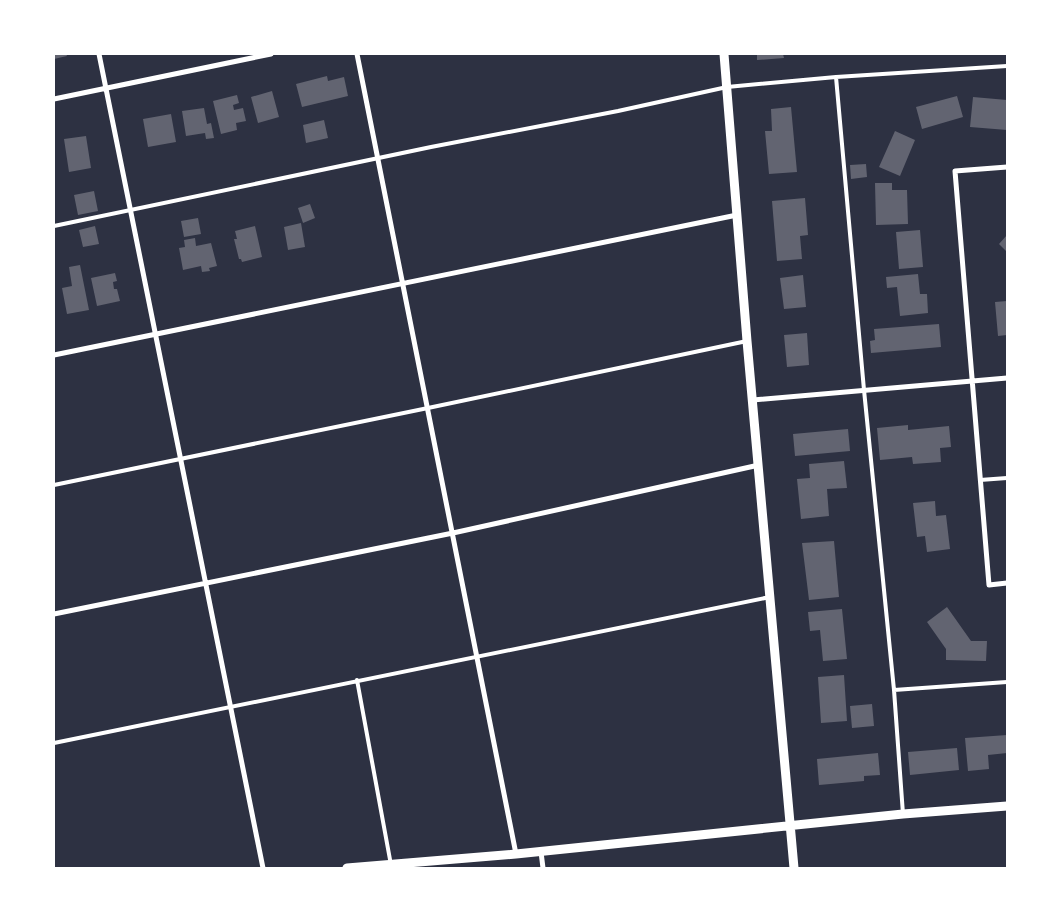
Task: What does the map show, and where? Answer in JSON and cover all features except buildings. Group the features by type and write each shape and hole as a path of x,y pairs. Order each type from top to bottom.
{"street":[{"path":"99,54 263,868"},
{"path":"54,99 271,54"},
{"path":"357,54 516,854"},
{"path":"724,54 747,341 794,868"},
{"path":"1007,167 955,171 989,585 1007,583"},
{"path":"54,355 737,215"},
{"path":"753,400 1007,378"},
{"path":"54,614 453,533 758,465"},
{"path":"347,868 541,852 790,825 1007,806"},
{"path":"541,852 543,868"}],"lane":[{"path":"54,226 727,87 836,77 1007,66"},
{"path":"836,77 864,390 894,690 903,814"},
{"path":"54,485 747,341"},
{"path":"979,480 1007,478"},
{"path":"54,743 477,655 770,597"},
{"path":"357,680 391,865"},
{"path":"894,690 1007,682"}]}
